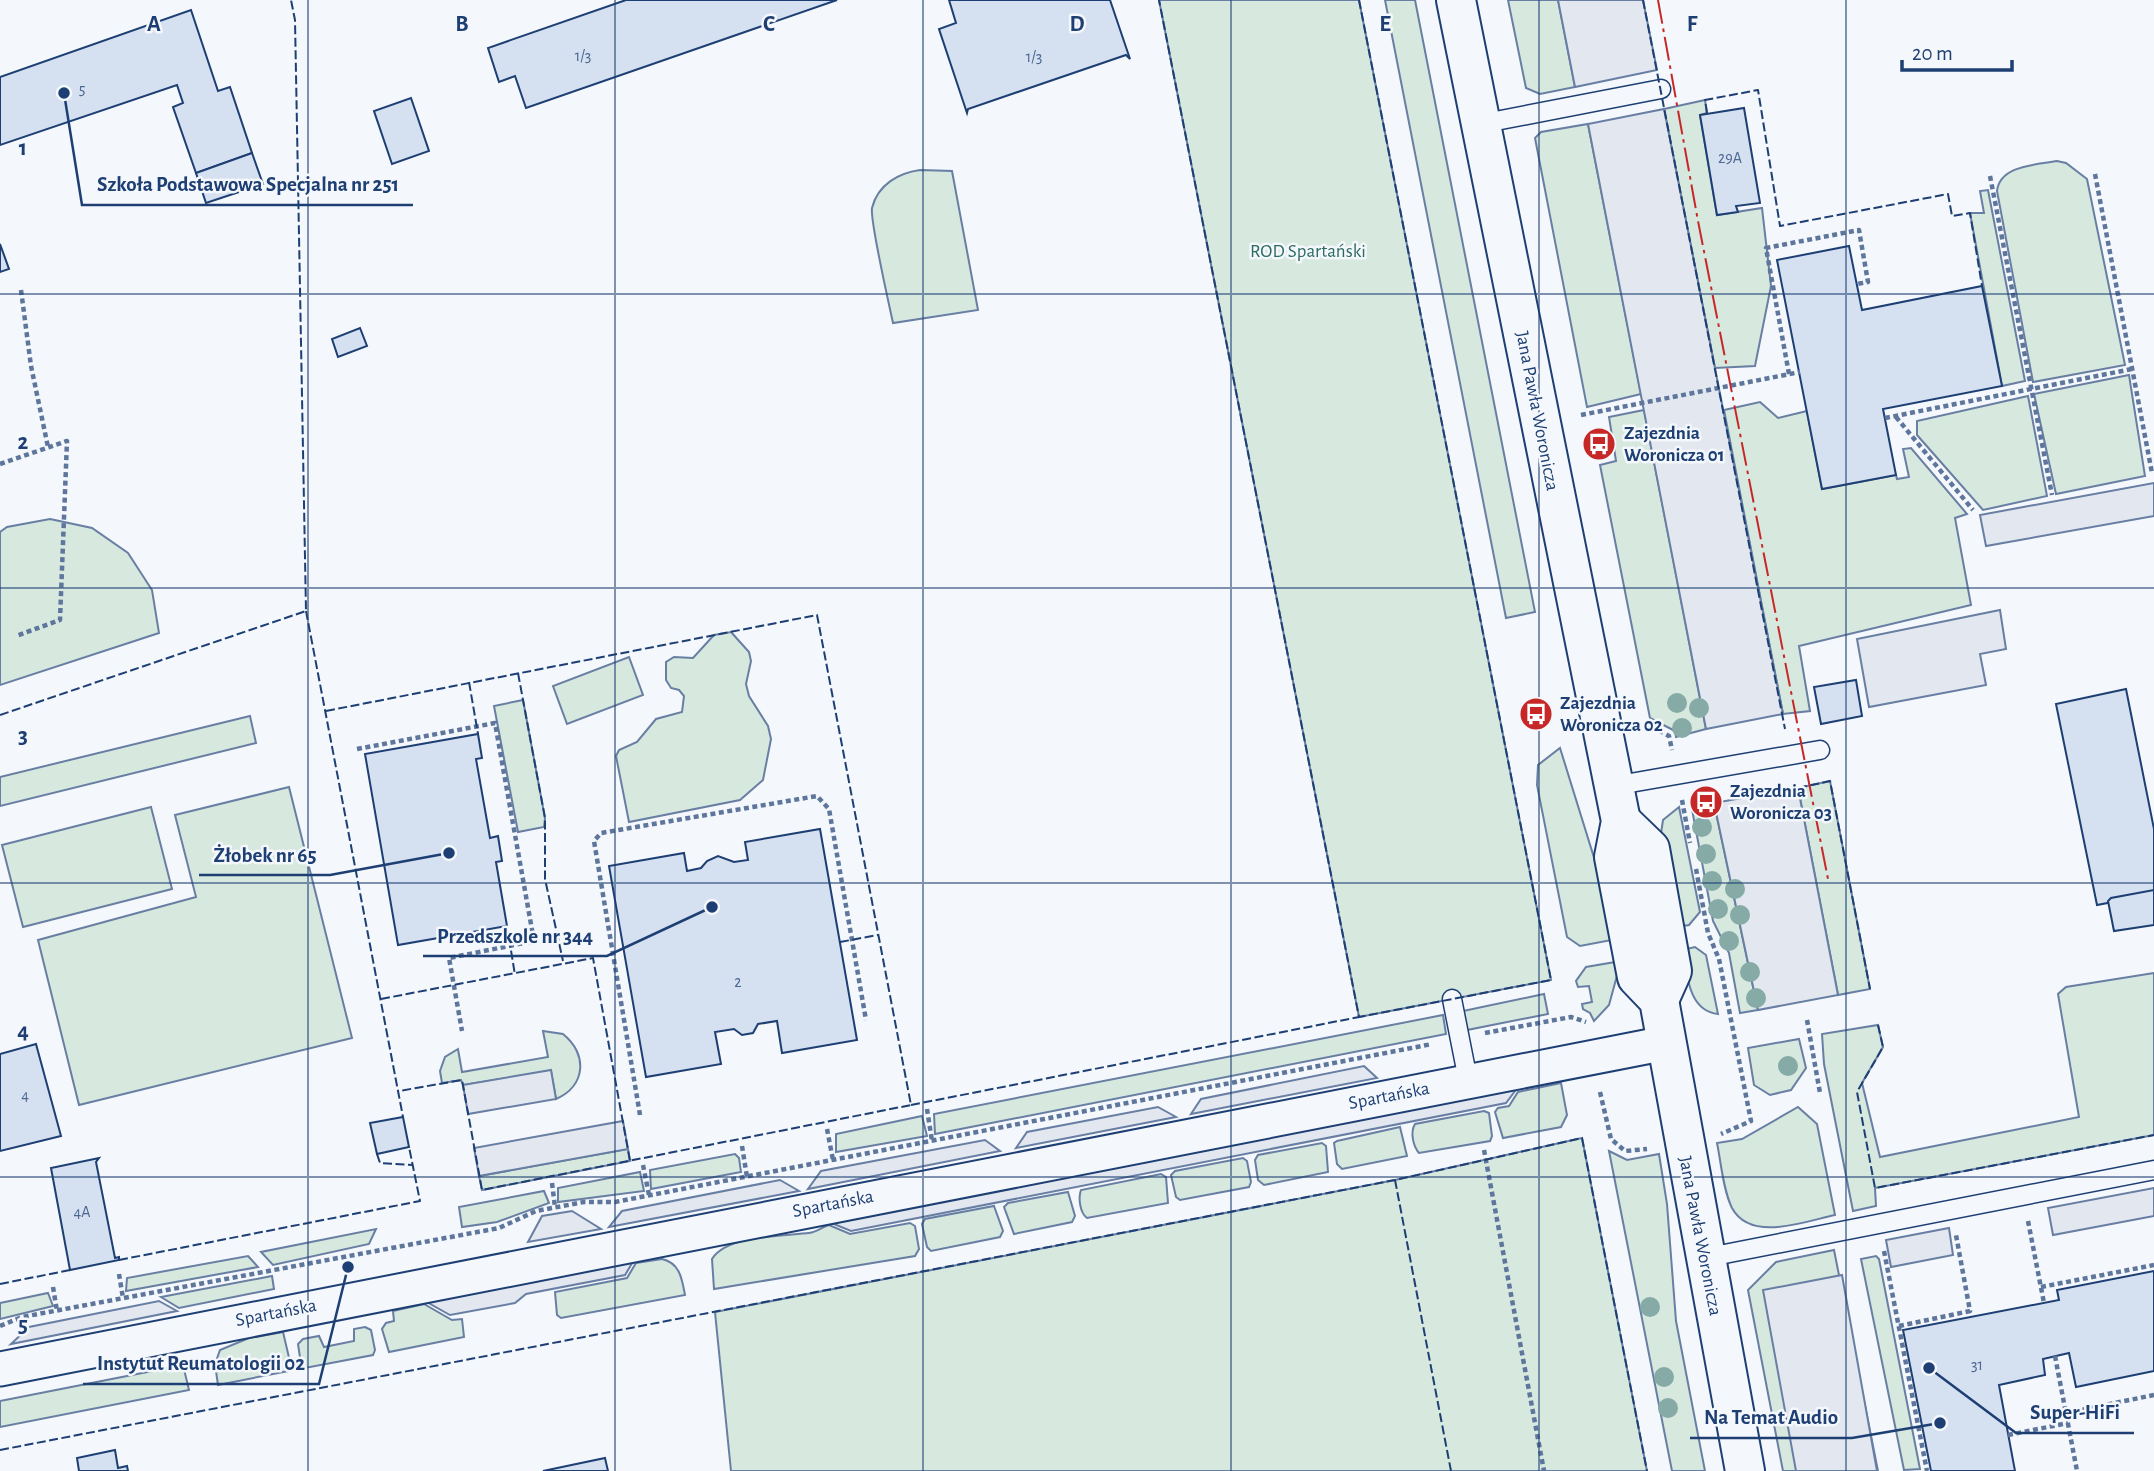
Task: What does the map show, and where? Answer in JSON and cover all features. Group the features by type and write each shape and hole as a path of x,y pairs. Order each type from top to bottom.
{"street":[{"name":"Jana Pawła Woronicza","path":"1456,0 1617,803 1650,849 1672,971 1659,1000 1745,1471"},
{"name":"Spartańska","path":"0,1368 1666,1043"}],"lane":[{"path":"1480,124 1661,89"},
{"path":"1617,803 1677,775 1821,750"},
{"path":"1452,999 1468,1080"},
{"path":"1704,1258 2154,1170"}],"path":[{"path":"2095,174 2152,473"},
{"path":"1990,176 2052,495"},
{"path":"1789,374 1766,248 1859,230 1868,282 1857,284"},
{"path":"20,290 48,447"},
{"path":"1885,418 2132,369"},
{"path":"1581,415 1800,372"},
{"path":"1896,416 1973,510"},
{"path":"0,464 67,441 60,620 16,636"},
{"path":"1644,722 1669,736 1693,854"},
{"path":"358,749 495,723 534,941 449,958 462,1031"},
{"path":"640,1115 594,841 601,833 817,796 829,809 866,1020"},
{"path":"1695,867 1708,933 1719,958 1751,1121 1714,1136"},
{"path":"0,1326 22,1317 499,1228 536,1211 555,1207 584,1202 615,1202 1578,1017"},
{"path":"1807,1020 1820,1093"},
{"path":"1598,1078 1611,1139 1625,1151 1648,1149"},
{"path":"927,1109 932,1141"},
{"path":"827,1129 833,1160"},
{"path":"742,1146 747,1177"},
{"path":"1485,1150 1544,1471"},
{"path":"643,1165 649,1195"},
{"path":"552,1183 555,1207"},
{"path":"2023,1196 2044,1303"},
{"path":"1899,1326 1970,1311 1951,1210"},
{"path":"1874,1252 1884,1251 1927,1471"},
{"path":"2040,1287 2154,1265"},
{"path":"119,1274 123,1298"},
{"path":"53,1287 57,1311"},
{"path":"2055,1356 2077,1471"},
{"path":"2066,1412 2154,1395"},
{"path":"2008,1435 2068,1423"}],"green space":[{"name":"ROD Spartański","path":"1159,0 1359,0 1551,980 1359,1017"},
{"path":"1385,0 1415,0 1535,612 1506,618"},
{"path":"1508,0 1558,0 1575,87 1540,94 1526,88"},
{"path":"1705,100 1707,113 1700,115 1717,215 1762,208 1771,286 1755,366 1715,368 1664,109"},
{"path":"1588,124 1641,394 1587,407 1535,138 1541,132"},
{"path":"2057,161 2066,163 2087,179 2125,365 2033,382 1997,191 2000,182 2012,171"},
{"path":"920,170 952,171 978,310 893,323 872,208 879,192 890,181"},
{"path":"1988,190 2025,381 2002,386 1970,213 1984,213 1980,191"},
{"path":"2129,375 2145,476 2056,494 2034,394"},
{"path":"2028,396 2047,496 1983,510 1917,435 1917,421"},
{"path":"1760,402 1778,418 1807,411 1822,489 1896,475 1897,479 1909,477 1903,449 1911,448 1967,514 1955,518 1971,605 1799,646 1810,711 1783,714 1724,410"},
{"path":"1644,410 1706,729 1676,737 1675,731 1650,718 1600,465 1616,461 1609,417"},
{"path":"50,519 92,528 128,553 152,590 159,633 0,685 0,532 7,527"},
{"path":"731,632 749,652 751,661 746,684 749,696 768,726 771,739 763,780 740,800 629,822 616,756 619,750 637,742 656,719 682,712 684,696 679,690 671,688 666,680 666,662 674,657 693,658 714,635"},
{"path":"629,657 643,695 567,724 553,686"},
{"path":"523,700 545,818 544,827 518,832 494,706"},
{"path":"250,716 256,743 0,806 0,777"},
{"path":"1560,748 1617,939 1580,946 1567,937 1537,785 1538,765"},
{"path":"1830,781 1870,989 1838,995 1798,788"},
{"path":"289,787 352,1038 79,1105 38,940 196,897 175,815"},
{"path":"1714,803 1758,1010 1740,1013 1729,953 1713,921 1691,804"},
{"path":"151,807 172,889 23,927 2,845"},
{"path":"1679,807 1700,912 1689,925 1677,927 1660,840 1663,820"},
{"path":"1695,947 1706,955 1718,1014 1700,1006 1691,990 1682,950"},
{"path":"1621,961 1609,1005 1594,1021 1582,1004 1592,1002 1589,986 1578,987 1576,981 1586,967"},
{"path":"2154,973 2154,1135 1875,1188 1876,1206 1853,1211 1824,1064 1822,1034 1878,1025 1883,1047 1862,1083 1880,1157 2079,1117 2058,994 2066,987"},
{"path":"1544,994 1548,1014 1467,1030 1463,1011"},
{"path":"1443,1015 1446,1034 935,1134 934,1114"},
{"path":"543,1031 563,1034 577,1051 580,1060 578,1078 566,1093 556,1099 551,1071 463,1085 461,1080 442,1083 440,1071 445,1057 458,1049 462,1072 548,1057"},
{"path":"1799,1039 1806,1068 1791,1090 1770,1095 1754,1085 1748,1048"},
{"path":"1561,1083 1567,1115 1561,1127 1503,1138 1495,1112 1498,1108 1509,1106 1518,1092"},
{"path":"1798,1107 1817,1124 1835,1215 1780,1227 1752,1225 1741,1219 1729,1201 1717,1143 1742,1139"},
{"path":"1484,1111 1489,1113 1492,1136 1490,1141 1419,1153 1417,1150 1412,1135 1415,1124"},
{"path":"922,1116 927,1136 836,1152 836,1134"},
{"path":"1400,1127 1407,1156 1342,1169 1337,1164 1334,1143 1337,1141"},
{"path":"1582,1138 1647,1471 731,1471 715,1312 1395,1180"},
{"path":"1322,1143 1326,1146 1328,1172 1264,1185 1258,1180 1255,1160 1258,1155"},
{"path":"628,1149 630,1161 482,1190 479,1176"},
{"path":"1609,1151 1627,1160 1659,1154 1667,1204 1676,1321 1705,1471 1672,1471"},
{"path":"735,1154 739,1158 741,1172 651,1189 650,1170"},
{"path":"1243,1158 1247,1161 1251,1182 1249,1187 1180,1200 1176,1197 1171,1175 1175,1171"},
{"path":"640,1172 644,1191 558,1202 558,1188"},
{"path":"1161,1174 1166,1177 1168,1203 1087,1218 1083,1213 1081,1190"},
{"path":"544,1191 549,1203 497,1222 462,1227 459,1207"},
{"path":"1068,1192 1075,1216 1072,1222 1014,1234 1004,1207 1008,1203"},
{"path":"994,1206 1003,1231 1000,1237 931,1251 927,1247 922,1224 925,1219"},
{"path":"910,1223 915,1226 919,1249 915,1256 714,1289 712,1259 730,1245 756,1238 812,1232 829,1225 850,1234"},
{"path":"376,1229 369,1244 273,1265 261,1252"},
{"path":"1834,1250 1878,1471 1783,1471 1748,1290 1776,1262"},
{"path":"248,1256 258,1267 126,1291 127,1278"},
{"path":"1876,1256 1879,1259 1920,1469 1904,1470 1861,1259"},
{"path":"662,1259 676,1268 685,1295 561,1318 557,1315 555,1292 627,1278 636,1263"},
{"path":"272,1276 274,1289 179,1308 161,1297"},
{"path":"48,1293 53,1306 0,1319 0,1303"},
{"path":"424,1304 452,1320 462,1319 464,1337 389,1352 382,1329 386,1323 394,1321 393,1311"},
{"path":"365,1327 371,1330 375,1350 373,1355 305,1368 301,1364 298,1344 303,1339 319,1336 324,1347 354,1341 354,1329"},
{"path":"283,1332 291,1366 288,1371 218,1385 215,1364 220,1350 249,1338"},
{"path":"183,1365 189,1390 0,1427 0,1401"}],"shaded area":[{"path":"1558,0 1643,0 1657,70 1575,87"},
{"path":"1664,109 1783,714 1706,729 1588,124"},
{"path":"2154,483 2154,516 1986,546 1980,515"},
{"path":"2000,610 2006,649 1980,654 1986,685 1869,707 1857,639"},
{"path":"1798,788 1838,995 1758,1010 1714,803"},
{"path":"1364,1066 1377,1078 1191,1114 1201,1099"},
{"path":"551,1070 556,1099 468,1114 463,1085"},
{"path":"1518,1087 1506,1103 851,1231 829,1222"},
{"path":"1158,1107 1176,1117 1016,1148 1027,1132"},
{"path":"623,1121 628,1149 479,1176 474,1148"},
{"path":"985,1140 1000,1151 808,1189 821,1171"},
{"path":"780,1180 799,1191 609,1227 622,1211"},
{"path":"2154,1188 2154,1216 2053,1235 2048,1208"},
{"path":"572,1211 601,1229 528,1242 542,1216"},
{"path":"1949,1228 1953,1255 1891,1267 1886,1240"},
{"path":"634,1260 625,1275 526,1294 515,1303 450,1315 425,1301"},
{"path":"1842,1275 1877,1471 1796,1471 1763,1290"},
{"path":"159,1301 177,1311 11,1344 29,1327"}],"building":[{"path":"626,0 837,0 526,108 515,76 499,82 488,48"},
{"path":"949,0 1110,0 1130,59 1126,55 968,109 967,113 939,29 956,23"},
{"path":"191,10 218,91 230,87 252,153 196,173 173,107 183,103 177,85 0,145 0,77"},
{"path":"411,98 429,151 392,164 374,111"},
{"path":"1744,108 1760,203 1736,206 1738,212 1717,215 1700,115"},
{"path":"252,153 263,184 206,203 196,173"},
{"path":"0,244 9,269 0,272"},
{"path":"1849,246 1862,310 1982,286 2002,386 1883,409 1896,475 1822,489 1777,260"},
{"path":"360,328 367,346 338,357 332,339"},
{"path":"1856,680 1862,716 1821,724 1814,687"},
{"path":"2126,689 2154,829 2154,894 2097,905 2056,704"},
{"path":"478,734 482,758 476,759 490,838 498,836 502,861 496,862 507,926 398,945 365,754"},
{"path":"820,829 857,1040 782,1053 777,1021 758,1024 753,1033 742,1035 734,1029 715,1032 721,1064 646,1077 609,866 684,853 687,871 701,868 707,861 718,856 734,862 748,860 745,842"},
{"path":"2154,890 2154,925 2114,931 2108,901 2111,898"},
{"path":"36,1044 61,1136 0,1151 0,1054"},
{"path":"403,1117 409,1147 377,1154 370,1123"},
{"path":"99,1158 96,1162 115,1258 119,1257 119,1260 70,1270 51,1168"},
{"path":"2154,1271 2154,1371 2076,1387 2069,1353 2043,1359 2045,1375 1999,1385 2015,1471 1931,1471 1903,1330 2059,1300 2057,1290"},
{"path":"115,1450 118,1468 127,1466 128,1471 79,1471 77,1458"},
{"path":"605,1458 608,1471 543,1471"}],"fence":[{"path":"0,715 306,611 295,20 291,0"},
{"path":"911,1105 1359,1017 1159,0"},
{"path":"1359,0 1551,980 1359,1017"},
{"path":"1643,0 1785,729"},
{"path":"1707,113 1705,100 1758,90 1780,226 1948,194 1952,216 1970,213 1982,286"},
{"path":"306,611 403,1117"},
{"path":"326,711 817,615 911,1105 482,1190 462,1080 399,1091"},
{"path":"518,673 545,818 545,879 563,961"},
{"path":"469,682 478,734"},
{"path":"1798,788 1830,781 1870,989"},
{"path":"507,926 515,975"},
{"path":"840,942 878,935"},
{"path":"381,999 593,958 630,1161"},
{"path":"1878,1025 1883,1047 1857,1092 1875,1188 2154,1135"},
{"path":"0,1450 1395,1180 1582,1138 1647,1471"},
{"path":"119,1260 420,1201 409,1147"},
{"path":"377,1154 380,1163 413,1165"},
{"path":"1395,1180 1451,1471"},
{"path":"0,1284 70,1270"}],"power":[{"path":"1658,0 1698,221 1828,879"}],"place":[{"name":"Szkoła Podstawowa Specjalna nr 251","path":"64,93"},
{"name":"Zajezdnia Woronicza 01","path":"1599,444"},
{"name":"Zajezdnia Woronicza 02","path":"1536,714"},
{"name":"Zajezdnia Woronicza 03","path":"1706,802"},
{"name":"Żłobek nr 65","path":"449,853"},
{"name":"Przedszkole nr 344","path":"712,907"},
{"name":"Instytut Reumatologii 02","path":"348,1267"},
{"name":"Super-HiFi","path":"1929,1368"},
{"name":"Na Temat Audio","path":"1940,1423"}]}
